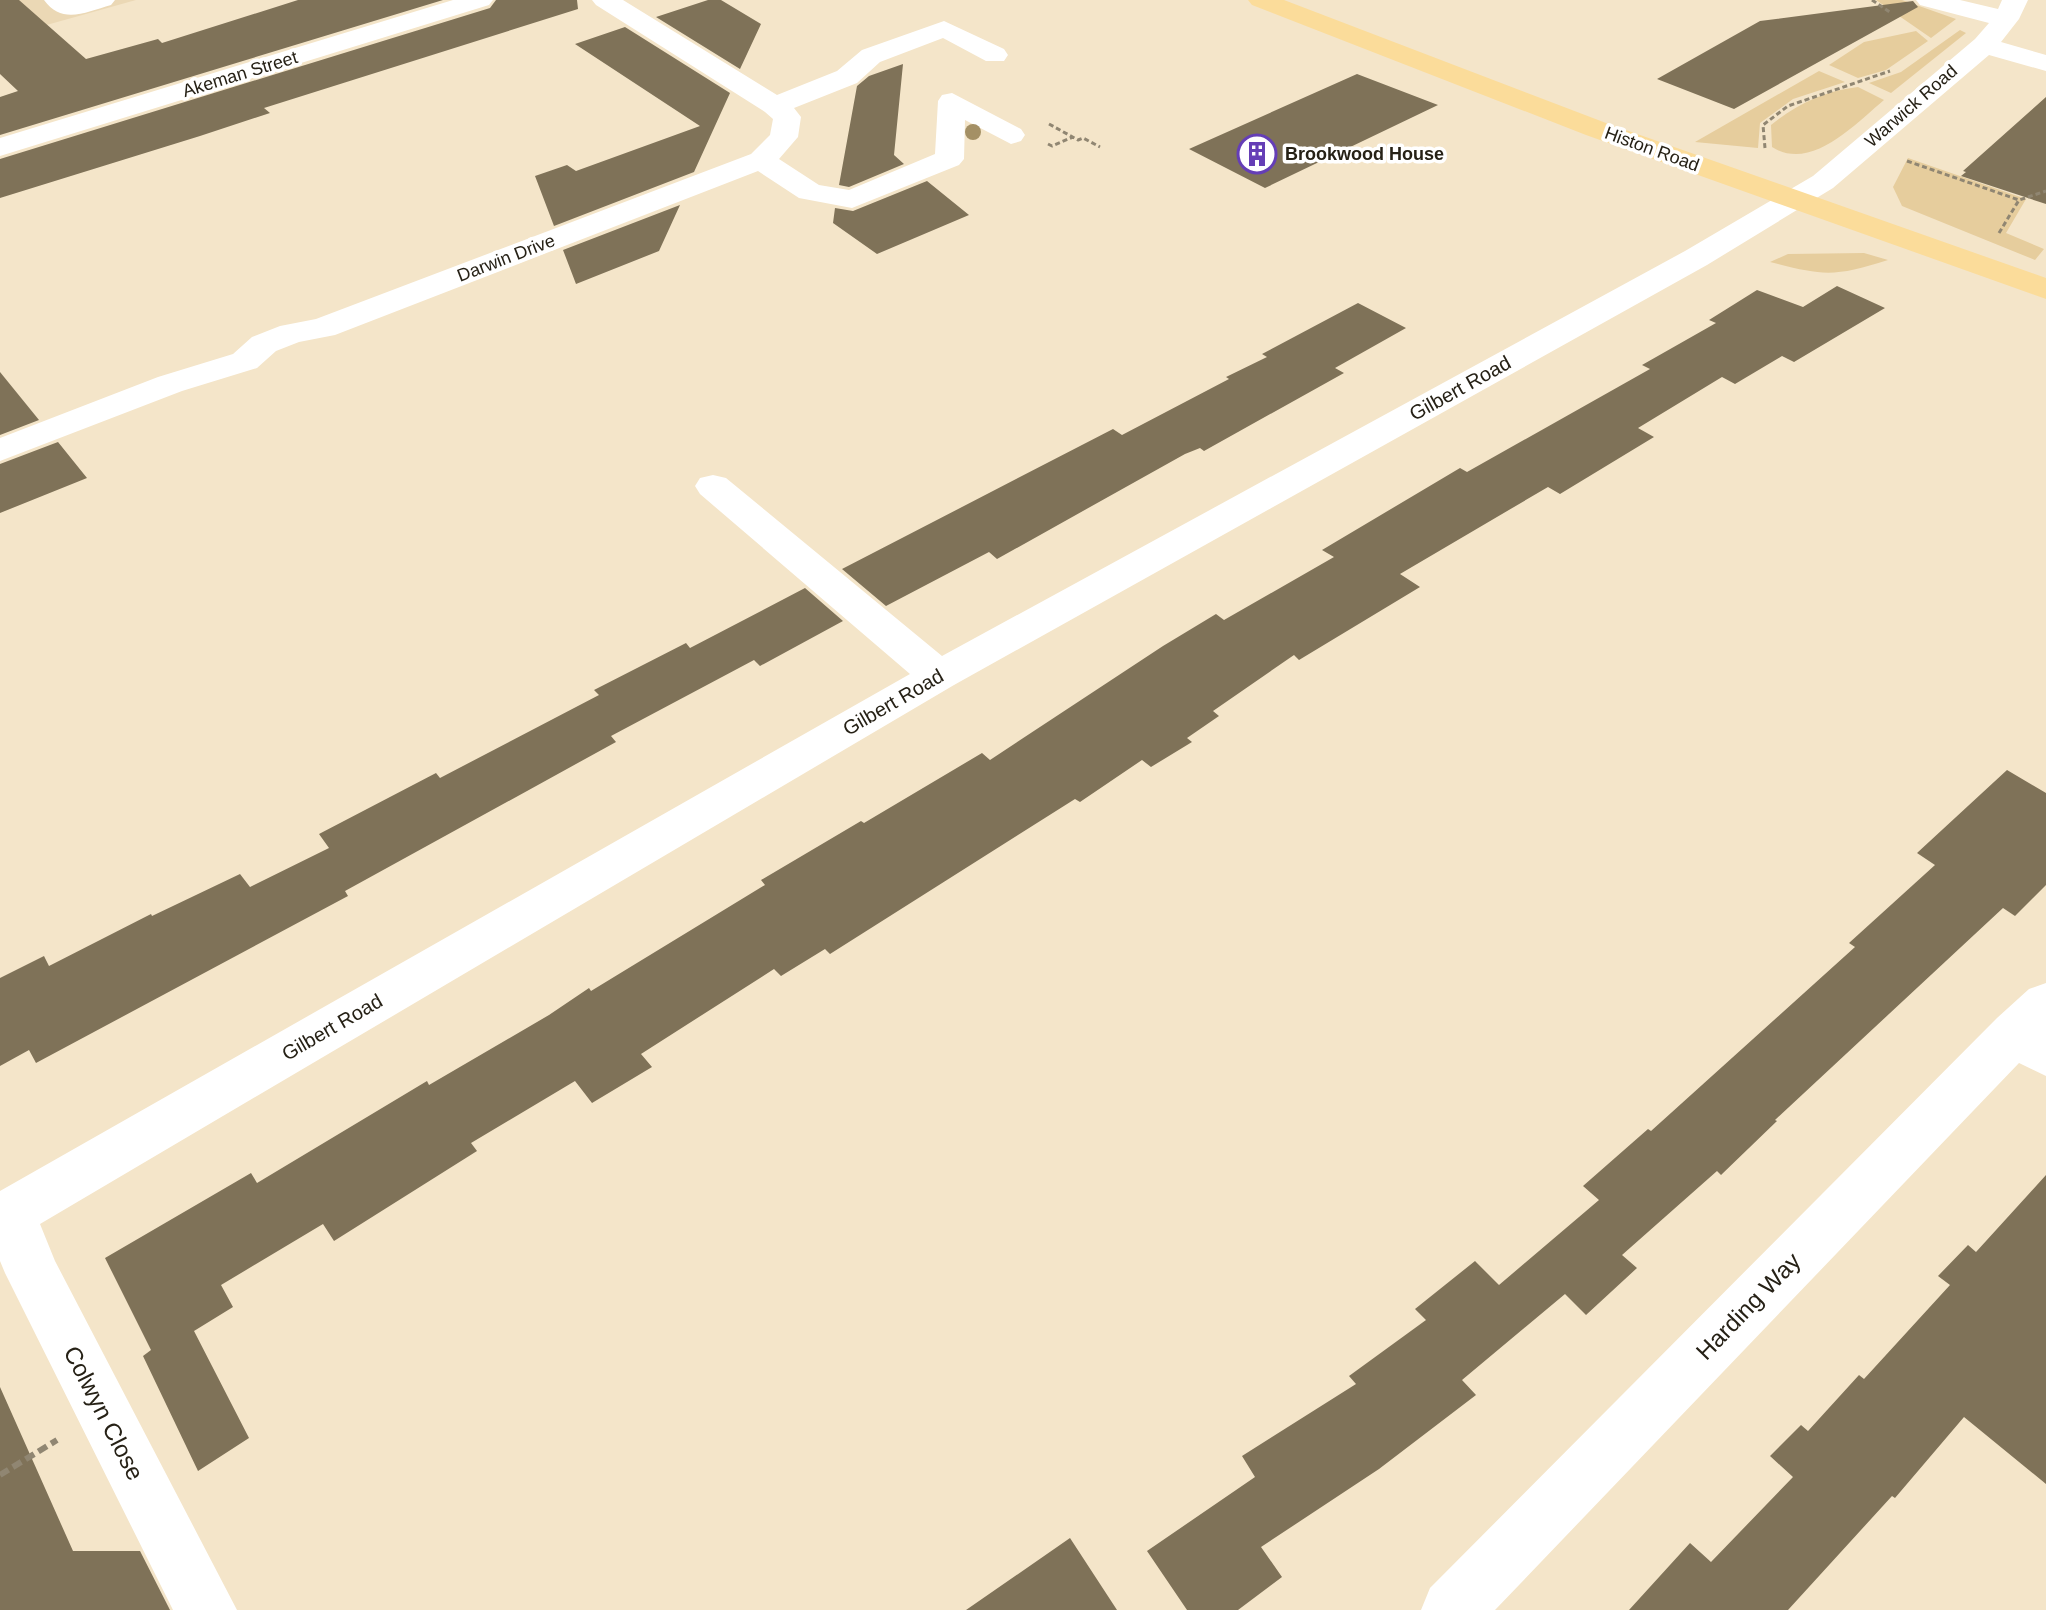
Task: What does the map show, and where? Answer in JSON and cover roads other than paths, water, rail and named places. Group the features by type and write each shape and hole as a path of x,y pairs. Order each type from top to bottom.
{"main road":[{"name":"Histon Road","path":"1261,0 1413,60 1795,201 2046,289"}],"street":[{"path":"62,5 102,0"},
{"name":"Akeman Street","path":"0,147 480,0"},
{"path":"605,0 775,106 787,117 784,137 761,160 810,192 852,199 949,159"},
{"path":"1929,0 2011,10"},
{"name":"Warwick Road","path":"1795,201 1823,182 1984,45 2011,10"},
{"path":"775,106 847,77 871,56 944,29 995,55"},
{"path":"1984,45 2046,63"},
{"name":"Darwin Drive","path":"0,450 170,384 245,361 264,344 292,333 323,328 761,160"},
{"name":"Gilbert Road","path":"4,1216 940,675 1795,201"},
{"path":"713,486 907,652 940,675"},
{"name":"Harding Way","path":"1452,1610 2035,1030"},
{"name":"Colwyn Close","path":"4,1216 206,1610"}],"place":[{"name":"Brookwood House","path":"1257,154"}]}
